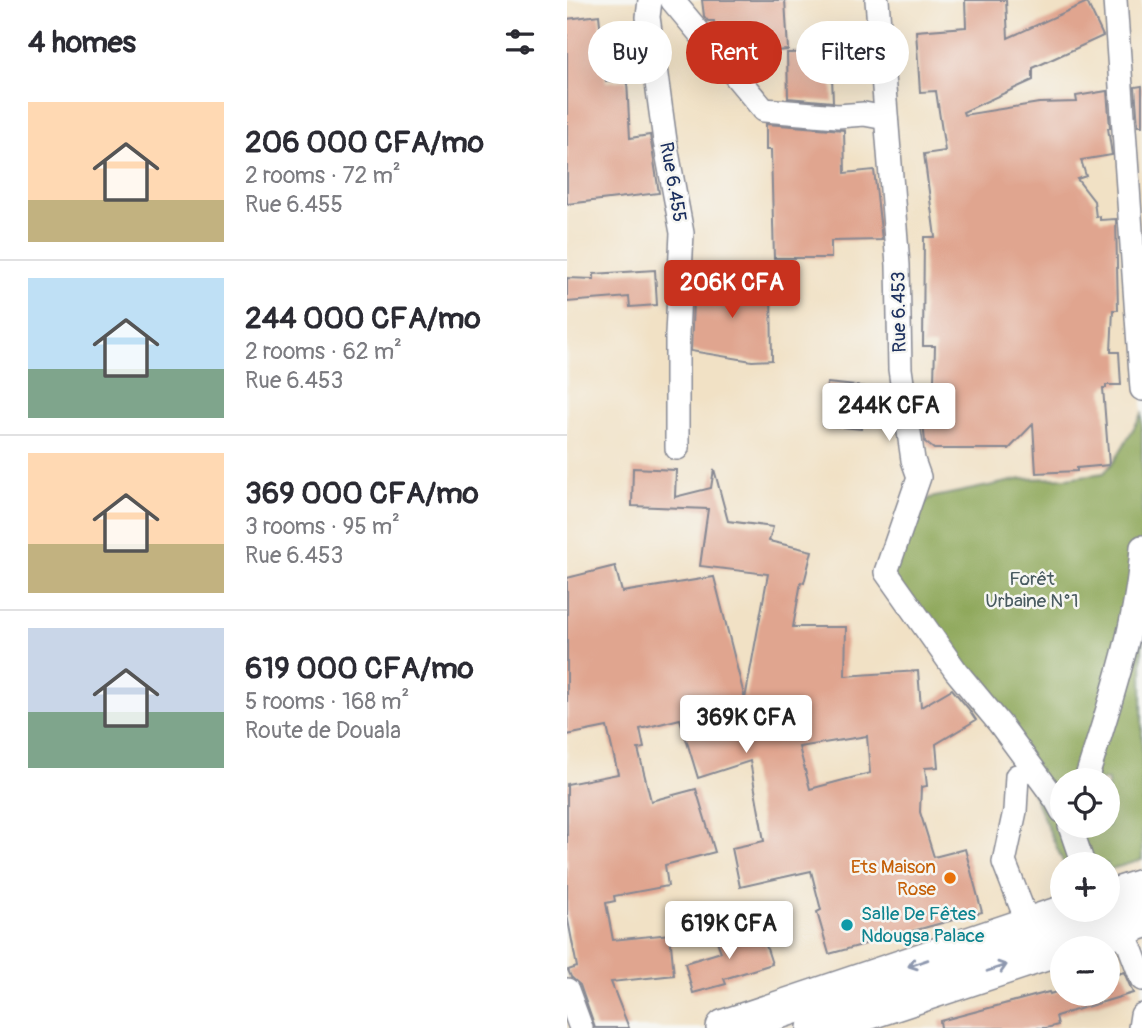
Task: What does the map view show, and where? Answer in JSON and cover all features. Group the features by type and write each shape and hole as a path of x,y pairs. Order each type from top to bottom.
{"main road":[{"path":"816,1028 1124,915 1142,888"},
{"path":"725,1028 1050,919"}],"street":[{"name":"Rue 6.455","path":"650,0 648,17 663,127 682,233 677,334 677,448"},
{"path":"672,0 764,110 827,115 864,114 886,118"},
{"name":"Rue 6.453","path":"877,0 898,265 900,369 913,460 919,477 886,572 956,671 1000,724 1050,792"},
{"path":"1115,0 1142,389"},
{"path":"1090,768 1118,677 1140,580 1142,547"},
{"path":"1017,776 1015,811 1005,862 1029,926"},
{"path":"1124,915 1142,979"},
{"path":"567,990 581,1028"},
{"path":"1140,1028 1142,1015"}],"green space":[{"name":"Forêt Urbaine N°1","path":"1142,414 1142,860 1120,866 1120,852 1059,852 1052,838 1120,838 1120,768 1050,768 1050,832 1025,776 889,571 912,516 930,498 1022,479 1066,478 1104,473 1115,460"}],"building":[{"path":"702,0 785,0 788,50 782,50 782,21 708,21 704,16"},
{"path":"965,0 1006,0 1008,38 1087,2 1103,36 1033,68 1033,80 963,112 964,115 1039,103 1077,102 1076,96 1107,91 1112,155 1081,160 1086,176 1077,179 1094,201 1096,217 1100,216 1100,220 1116,219 1118,310 1113,310 1111,352 1119,352 1121,385 1106,385 1106,388 1103,388 1109,465 1077,468 1077,471 1036,473 1033,424 1009,449 934,449 925,442 921,401 937,401 934,381 935,346 923,346 924,237 935,237 924,154 945,151 936,91 920,92 916,31 966,27"},
{"path":"599,15 600,21 588,21 588,84 627,84 630,138 650,135 659,193 567,204 567,19"},
{"path":"787,53 796,53 796,84 832,84 833,102 788,98"},
{"path":"1142,86 1142,126 1138,126 1135,87"},
{"path":"766,124 844,130 845,173 874,170 882,240 831,241 831,258 774,258 771,150 766,150"},
{"path":"655,270 657,305 630,307 629,297 567,302 567,278 594,279 594,274"},
{"path":"694,276 771,288 772,360 752,361 691,351"},
{"path":"827,383 865,387 861,429 823,425"},
{"path":"633,468 676,470 675,497 711,488 714,469 728,521 773,527 769,541 812,551 804,583 801,582 793,627 846,627 845,676 918,671 921,707 952,689 976,720 936,744 938,767 925,768 927,786 921,787 920,812 934,857 965,849 982,912 829,954 817,912 821,910 811,871 740,887 732,848 764,841 750,761 698,778 680,719 640,729 644,748 638,749 651,801 696,789 715,852 665,865 668,886 614,896 615,901 606,903 613,940 670,934 674,975 611,982 629,1028 595,1028 580,985 568,970 577,967 567,915 567,784 618,774 607,727 567,735 567,578 615,566 622,592 714,577 745,699 768,574 700,566 708,509 632,506","holes":["867,736 870,773 810,789 799,747"]},
{"path":"760,927 772,964 724,979 726,984 693,993 685,963 721,952 717,941"},
{"path":"1124,972 1133,993 1120,997 1120,973"},
{"path":"1049,992 1050,1006 1089,1006 1056,1016 1058,1025 1046,1028 941,1028 940,1021"}],"place":[{"name":"Ets Maison Rose","path":"950,878"},
{"name":"Salle De Fêtes Ndougsa Palace","path":"847,925"}]}
